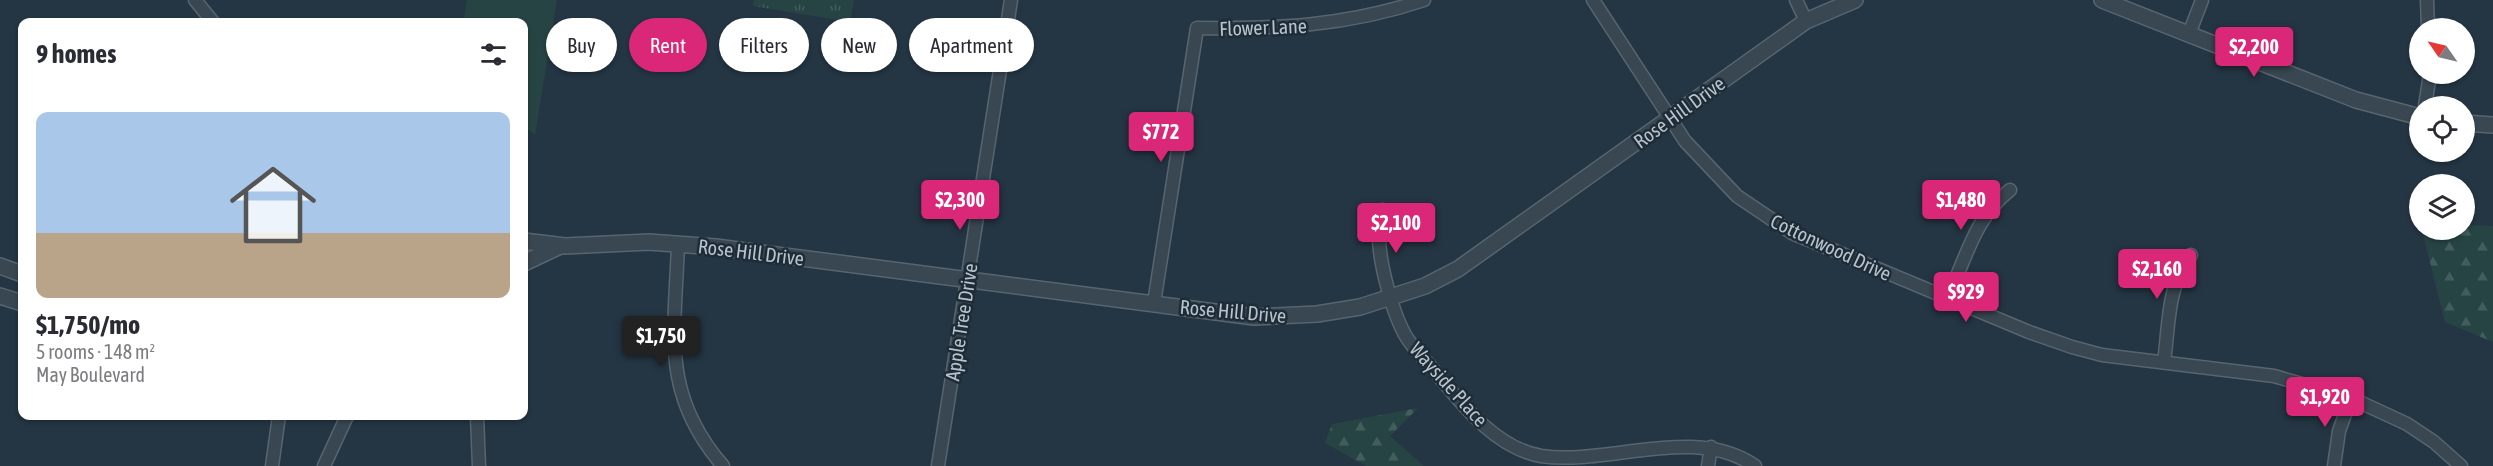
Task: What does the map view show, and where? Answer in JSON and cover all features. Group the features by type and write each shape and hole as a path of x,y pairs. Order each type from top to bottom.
{"street":[{"name":"Apple Tree Drive","path":"938,466 1011,0"},
{"name":"Flower Lane","path":"1154,303 1197,28 1275,29 1317,25 1379,13 1424,0"},
{"name":"Cottonwood Drive","path":"1593,0 1685,141 1713,173 1737,196 1768,218 1815,244 1947,299 2072,347 2102,355 2274,376 2351,398 2406,424 2434,442 2461,466"},
{"path":"1796,0 1806,21"},
{"name":"Rose Hill Drive","path":"528,242 560,246 649,242 678,244 1154,303 1224,314 1279,317 1344,310 1435,281 1480,256 1806,21 1855,0"},
{"path":"2102,0 2356,100 2409,114"},
{"path":"2189,34 2202,0"},
{"path":"2427,0 2428,18"},
{"path":"201,2 211,18"},
{"path":"2475,124 2493,125"},
{"path":"1947,299 1981,220 1994,202 2010,190"},
{"name":"Wayside Place","path":"1383,210 1379,241 1390,297 1407,338 1483,426 1514,447 1540,456 1566,458 1711,447 1742,457 1755,466"},
{"path":"678,244 675,346 678,383 697,432 723,466"},
{"name":"Rose Hill Drive","path":"528,261 560,246"},
{"path":"2164,362 2174,282 2191,255"},
{"path":"0,266 18,273"},
{"path":"0,296 18,302"},
{"path":"2334,466 2340,431 2351,398"},
{"path":"272,466 278,420"},
{"path":"324,466 345,420"},
{"path":"477,420 479,466"},
{"path":"1708,466 1711,447"}],"green space":[{"path":"467,0 557,0 554,18 546,18 546,68 535,135 528,130 528,18 464,18"},
{"path":"754,0 854,0 851,18 826,18 753,6"},
{"path":"2475,225 2493,226 2493,342 2445,322 2424,240 2475,240"},
{"path":"1418,408 1390,436 1424,466 1366,466 1325,443 1332,424"}]}
